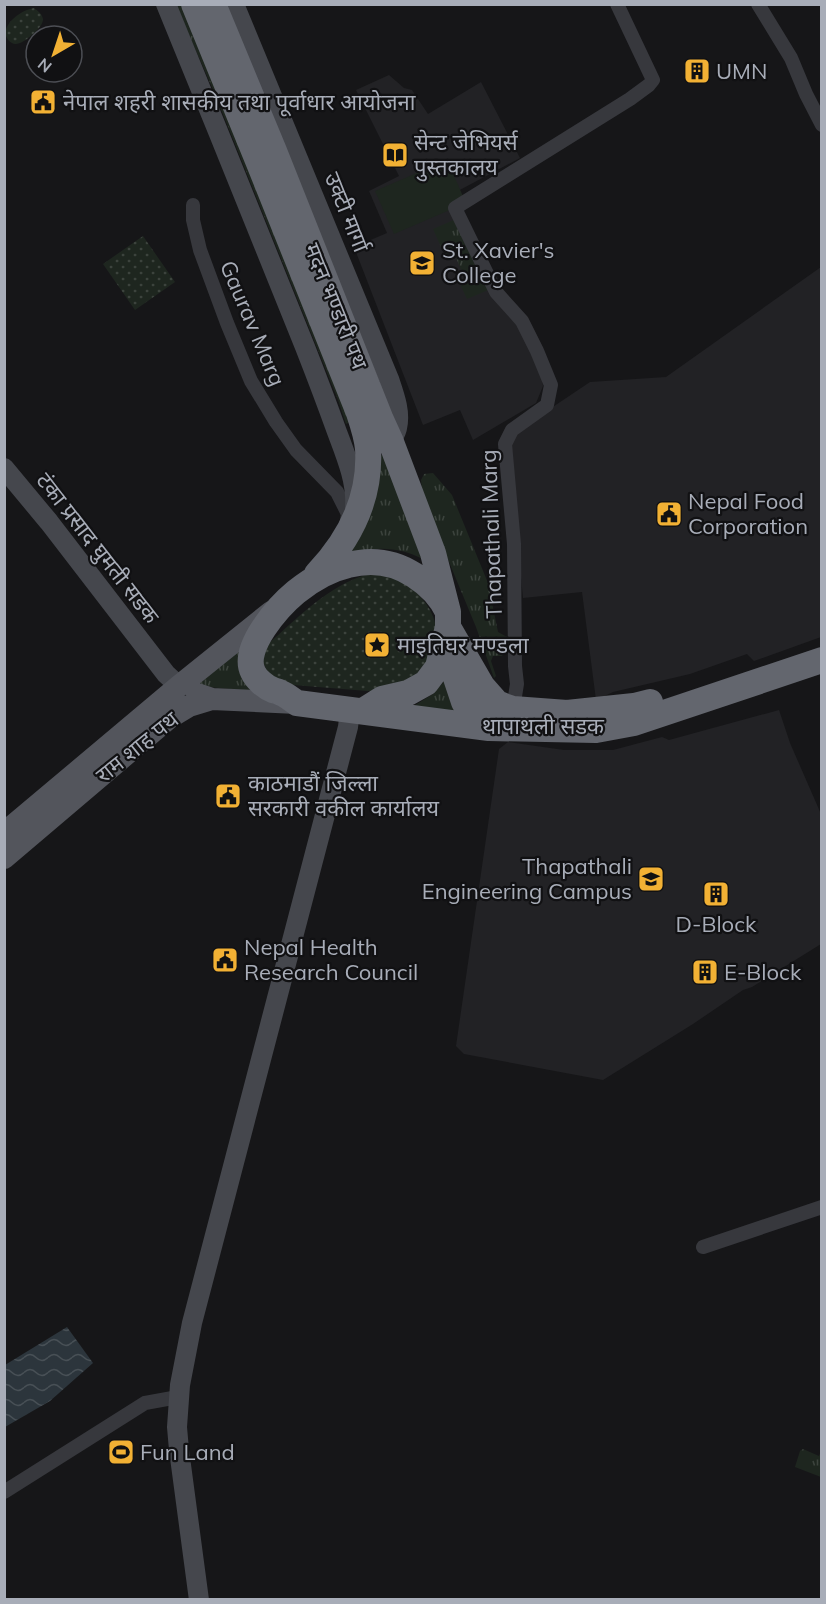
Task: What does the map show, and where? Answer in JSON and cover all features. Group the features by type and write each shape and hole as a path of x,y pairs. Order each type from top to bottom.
{"highway":[{"name":"मदन भण्डारी पथ","path":"194,4 359,413 368,447 368,480 357,516 329,561 301,589"},
{"name":"मदन भण्डारी पथ","path":"213,4 386,431 433,554 448,619"},
{"path":"365,562 381,562 396,566 419,579 436,594 448,619 438,668 418,688 408,693 381,699 356,711 297,703 281,692 267,687 256,677 251,667 253,648 277,611 301,589 327,573 347,565 365,562"},
{"name":"थापाथली सडक","path":"448,619 486,692 497,704 513,709 567,713 634,706 729,677 822,642"},
{"path":"441,657 454,672 464,702 471,712 489,728"},
{"name":"थापाथली सडक","path":"356,711 489,728 596,730 634,723 822,660"}],"main road":[{"path":"187,679 301,589"},
{"name":"राम शाह पथ","path":"4,833 187,679 191,692 212,699"},
{"path":"212,699 297,703"},
{"name":"राम शाह पथ","path":"4,858 169,718 189,706 212,699"}],"street":[{"path":"166,4 226,148 338,435 356,499 349,531"},
{"name":"उक्टी मार्गा","path":"234,4 389,379 398,416 397,428 386,431"},
{"name":"Thapathali Marg","path":"513,709 517,684 514,544 505,444 512,430 547,405 551,386 522,321 496,292 455,208 630,99 653,80 617,4"},
{"path":"758,4 791,58 822,125"},
{"name":"Gaurav Marg","path":"193,205 193,220 200,250 251,381 296,450 337,492 348,514 349,531"},
{"name":"टंका प्रसाद घुमती सडक","path":"4,468 49,522 166,674 187,679"},
{"path":"199,1599 179,1450 177,1427 179,1391 192,1323 348,727 356,711"},
{"path":"703,1247 822,1208"},
{"path":"4,1492 144,1402 179,1391"}],"shaded area":[{"name":"St. Xavier's College","path":"389,75 404,88 412,90 428,114 481,82 520,158 456,192 490,279 540,356 543,386 536,403 473,440 460,410 423,425 354,247 387,233 369,191 399,176 356,90"},
{"name":"Nepal Food Corporation","path":"821,267 821,637 754,661 747,654 690,674 613,692 596,700 582,592 523,598 508,437 590,382 666,377"},
{"name":"Thapathali Engineering Campus","path":"779,710 790,743 821,814 821,944 752,987 743,990 603,1080 464,1054 456,1046 499,749 508,742 564,750 613,750 662,737 669,740"}],"green space":[{"path":"176,5 181,5 218,90 350,422 346,424 214,92"},
{"path":"34,8 40,13 42,22 41,24 24,24 24,41 19,44 11,43 5,34 6,29 11,21 25,11"},
{"path":"447,160 466,203 394,234 375,191"},
{"path":"463,216 493,288 467,299 459,282 465,279 454,253 445,256 433,229"},
{"path":"143,236 175,282 135,310 103,264"},
{"path":"382,455 385,457 423,559 405,552 386,549 367,550 348,556"},
{"path":"433,473 452,495 488,583 498,632 507,637 508,649 502,656 493,656 491,661 496,676 494,678 476,627 423,499 421,480 424,474"},
{"path":"369,574 400,581 418,594 432,614 436,632 425,673 380,692 293,685 271,679 260,656 267,645 327,594 354,579"},
{"path":"241,649 254,691 196,686"},
{"path":"447,678 467,714 412,707 433,694"},
{"path":"803,1449 819,1456 821,1451 821,1477 795,1467 800,1451"}],"water":[{"path":"67,1327 93,1363 50,1401 5,1427 5,1365"}],"place":[{"name":"UMN","path":"697,71"},
{"name":"नेपाल शहरी शासकीय तथा पूर्वाधार आयोजना","path":"43,102"},
{"name":"सेन्ट जेभियर्स पुस्तकालय","path":"395,155"},
{"name":"St. Xavier's College","path":"422,263"},
{"name":"Nepal Food Corporation","path":"669,514"},
{"name":"माइतिघर मण्डला","path":"377,645"},
{"name":"काठमाडौं जिल्ला सरकारी वकील कार्यालय","path":"228,796"},
{"name":"Thapathali Engineering Campus","path":"651,879"},
{"name":"D-Block","path":"716,894"},
{"name":"Nepal Health Research Council","path":"225,960"},
{"name":"E-Block","path":"705,972"},
{"name":"Fun Land","path":"121,1452"}]}
